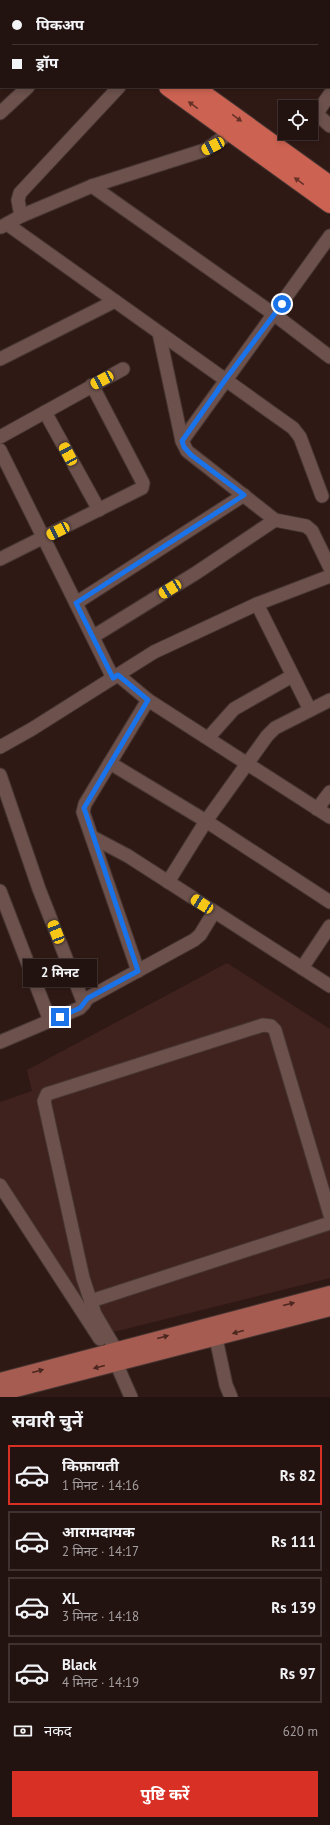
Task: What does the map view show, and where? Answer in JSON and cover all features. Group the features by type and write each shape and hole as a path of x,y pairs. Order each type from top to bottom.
{"highway":[{"path":"169,88 330,204"},
{"path":"195,88 330,185"}],"main road":[{"path":"215,1331 330,1294"},
{"path":"0,1381 215,1331 330,1308"},
{"path":"0,1393 114,1355"}],"street":[{"path":"0,112 27,88"},
{"path":"21,216 18,200 20,193 118,88"},
{"path":"330,94 319,110 318,115 330,126"},
{"path":"231,132 205,150 92,186 3,225 115,301 297,432 322,496"},
{"path":"92,186 275,315 330,357"},
{"path":"182,441 225,380 275,315 330,236"},
{"path":"1,356 115,301"},
{"path":"159,333 184,447 191,455 275,520 307,526 312,531 330,568"},
{"path":"0,437 123,369"},
{"path":"0,559 140,490 143,483 92,385"},
{"path":"45,412 98,510"},
{"path":"0,450 76,603 116,676 148,700 330,817"},
{"path":"76,603 244,495"},
{"path":"94,636 196,573 275,520"},
{"path":"0,747 32,729 154,652 257,604 330,576"},
{"path":"257,604 310,710"},
{"path":"208,738 234,709 292,676"},
{"path":"138,971 92,837 84,812 84,804 148,700"},
{"path":"168,882 206,821 271,732 330,700"},
{"path":"110,763 206,821 330,902"},
{"path":"0,775 40,889 84,1004"},
{"path":"318,808 330,792"},
{"path":"92,837 128,856 330,986"},
{"path":"0,891 50,1021"},
{"path":"0,1042 80,1008 88,998 197,938 214,912"},
{"path":"302,968 330,926"},
{"path":"131,1397 95,1314 83,1278 44,1101 47,1094 263,1025 271,1026 275,1030 330,1215"},
{"path":"0,1185 114,1355"},
{"path":"91,1301 330,1223"},
{"path":"215,1331 226,1385 231,1397"}],"shaded area":[{"path":"227,963 330,1029 330,1278 101,1335 0,1181 0,1102 32,1091 27,1070"}],"route":[{"path":"60,1017 80,1008 86,999 138,971 84,812 84,804 148,700 118,675 113,678 94,636 76,603 244,495 191,455 184,447 182,441 225,380 282,304"}]}
